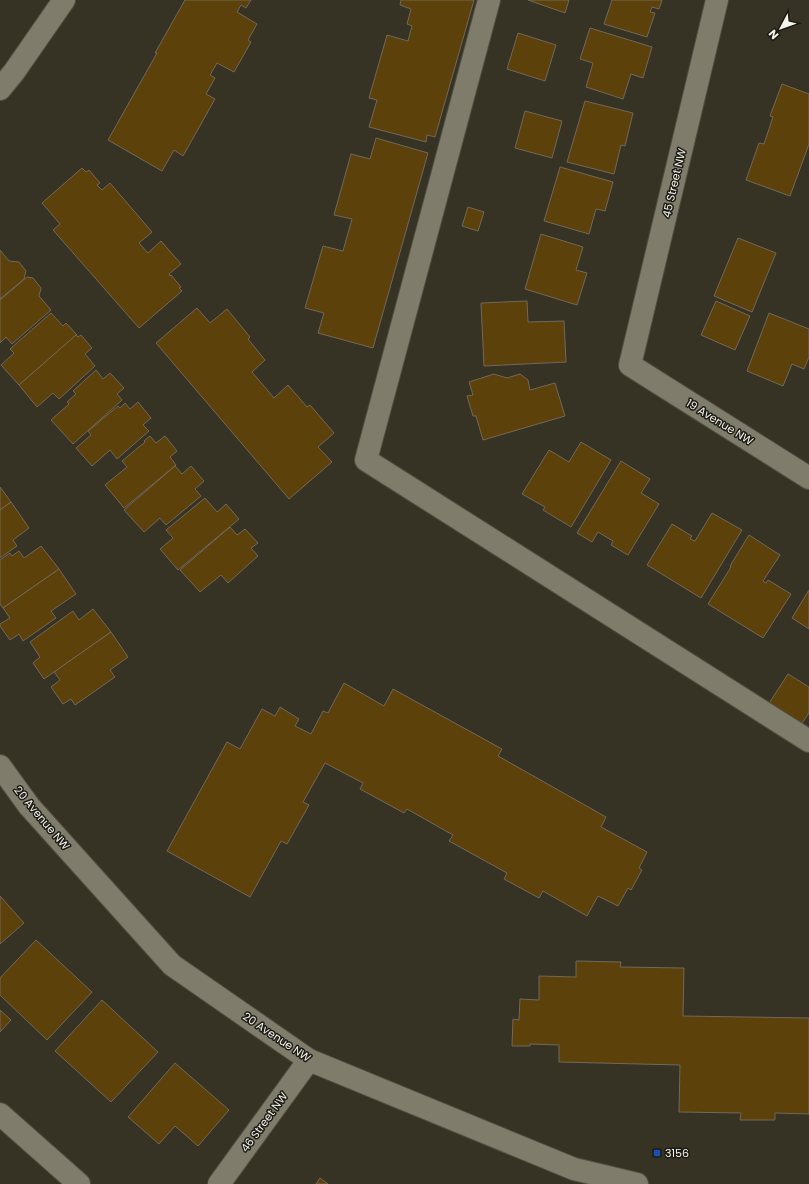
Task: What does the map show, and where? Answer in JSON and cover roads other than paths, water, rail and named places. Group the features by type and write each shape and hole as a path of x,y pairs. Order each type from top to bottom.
{"street":[{"path":"0,89 14,72 64,0"},
{"path":"489,0 366,460 809,741"},
{"name":"45 Street NW","path":"630,365 717,0"},
{"name":"19 Avenue NW","path":"630,365 809,478"},
{"name":"20 Avenue NW","path":"0,766 29,806 172,965 309,1060 574,1169 637,1184"},
{"name":"46 Street NW","path":"219,1184 309,1060"},
{"path":"0,1114 79,1184"}],"place":[{"name":"3156","path":"657,1153"}]}
